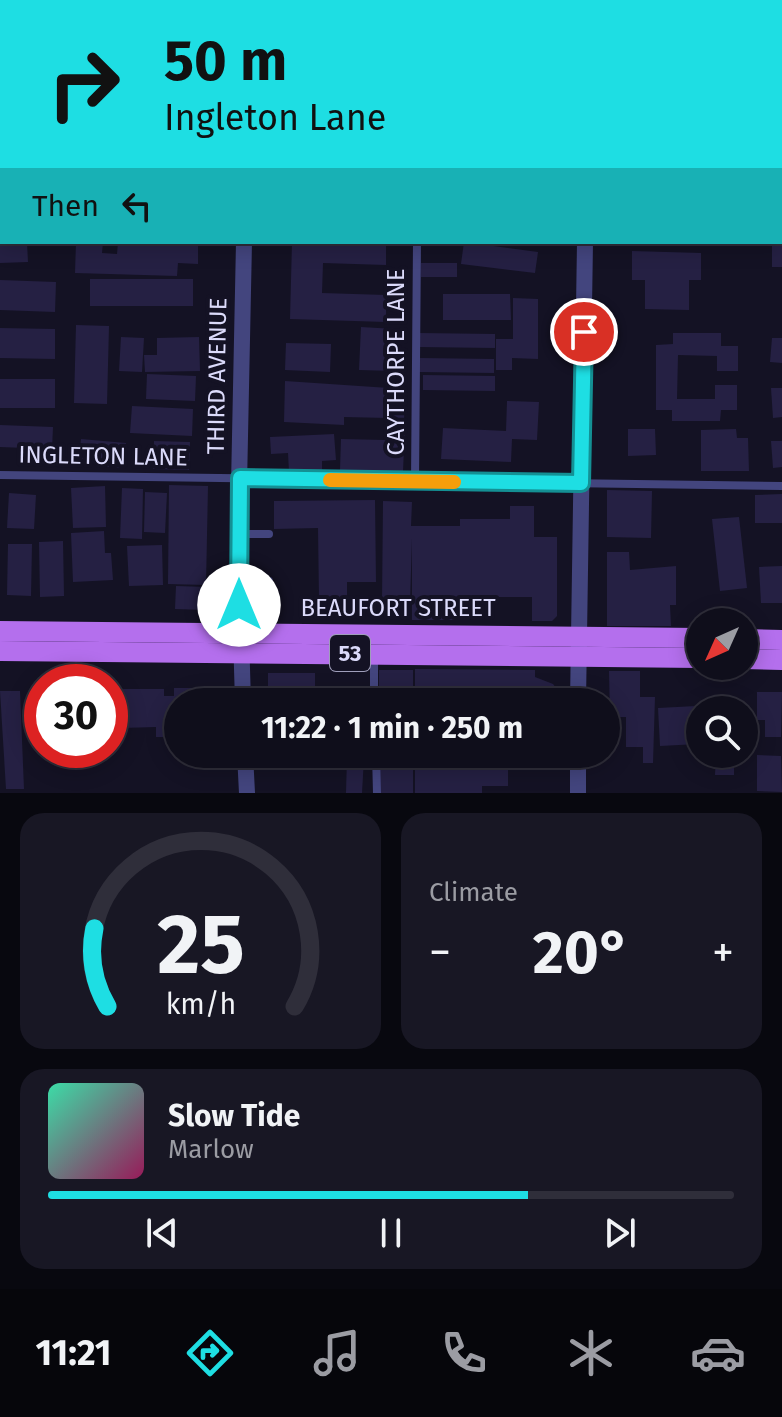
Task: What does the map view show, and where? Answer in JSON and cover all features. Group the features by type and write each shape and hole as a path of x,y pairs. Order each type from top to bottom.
{"main road":[{"name":"BEAUFORT STREET","path":"0,631 239,632 578,645 686,657"},
{"name":"BEAUFORT STREET","path":"0,651 374,653 686,639"},
{"path":"758,639 782,640"},
{"path":"758,659 782,660"}],"street":[{"name":"THIRD AVENUE","path":"242,688 238,534 244,244"},
{"path":"578,688 585,244"},
{"path":"246,768 247,793"},
{"path":"578,768 578,793"}],"lane":[{"name":"CAYTHORPE LANE","path":"415,481 417,244"},
{"name":"INGLETON LANE","path":"0,475 782,486"},
{"path":"238,534 269,534"},
{"path":"239,580 269,581"},
{"path":"374,653 374,688"},
{"path":"376,768 377,793"}],"building":[{"path":"0,244 27,244 28,262 0,263"},
{"path":"76,244 103,244 102,253 117,254 118,244 198,244 198,264 178,263 177,276 75,273"},
{"path":"292,244 386,244 386,265 323,263 322,293 386,295 386,322 290,319"},
{"path":"464,244 538,252 535,273 461,264"},
{"path":"772,244 782,244 782,267 772,267"},
{"path":"632,251 701,253 701,280 689,280 689,310 645,309 645,280 632,280"},
{"path":"421,263 457,263 457,277 421,277"},
{"path":"90,279 193,279 193,306 90,306"},
{"path":"0,280 56,282 55,312 0,310"},
{"path":"443,294 510,294 511,320 443,320"},
{"path":"513,298 538,299 538,359 512,358 512,370 496,370 496,339 513,339"},
{"path":"76,325 109,326 107,404 74,403"},
{"path":"361,327 395,329 394,371 359,370"},
{"path":"0,328 55,329 55,359 0,358"},
{"path":"419,333 495,334 495,348 419,347"},
{"path":"673,333 721,333 721,346 738,346 738,371 717,371 717,356 678,355 677,399 715,399 715,385 737,385 737,410 721,410 720,421 672,421 672,410 656,410 656,345 673,344"},
{"path":"121,337 144,338 142,372 119,371"},
{"path":"199,337 200,371 145,372 144,355 157,355 157,338"},
{"path":"772,338 782,338 782,363 770,362"},
{"path":"286,343 331,344 330,372 285,370"},
{"path":"419,358 494,359 494,373 419,372"},
{"path":"147,374 196,376 195,401 146,399"},
{"path":"423,375 495,376 495,391 423,390"},
{"path":"0,379 55,379 55,408 0,408"},
{"path":"285,381 389,388 388,418 344,417 344,425 284,422"},
{"path":"771,388 782,388 782,417 773,418"},
{"path":"390,389 405,389 404,422 389,422"},
{"path":"507,401 539,402 537,440 512,439 511,462 441,459 443,428 506,431"},
{"path":"132,406 193,409 192,436 130,433"},
{"path":"386,424 405,424 403,472 340,470 341,439 385,440"},
{"path":"0,425 53,427 52,449 0,447"},
{"path":"628,429 655,429 656,455 628,456"},
{"path":"736,429 737,438 748,438 749,471 701,471 701,430"},
{"path":"334,434 336,460 322,461 322,470 289,472 288,453 271,454 270,437"},
{"path":"81,439 126,443 124,468 96,466 97,460 79,459"},
{"path":"154,441 190,442 189,470 153,469"},
{"path":"771,441 782,441 782,467 773,468"},
{"path":"169,485 208,486 206,585 168,584"},
{"path":"105,486 106,527 73,528 71,488"},
{"path":"122,488 143,489 142,539 120,538"},
{"path":"607,490 652,491 651,538 607,537"},
{"path":"145,492 167,493 165,533 144,532"},
{"path":"9,493 36,495 34,529 7,528"},
{"path":"782,494 782,523 755,523 755,495"},
{"path":"375,500 376,582 347,582 347,600 319,600 318,528 274,529 274,501"},
{"path":"383,501 412,502 411,526 460,526 460,519 510,519 510,506 534,506 534,537 557,537 557,616 552,621 532,621 532,597 460,597 460,620 412,620 412,538 410,603 382,602"},
{"path":"739,517 747,588 720,591 712,519"},
{"path":"104,531 105,553 111,553 113,580 73,582 71,533"},
{"path":"63,541 64,596 40,597 39,542"},
{"path":"8,544 32,544 31,596 7,595"},
{"path":"162,545 163,585 129,586 127,546"},
{"path":"607,552 629,552 630,570 676,566 676,605 670,605 671,626 607,626"},
{"path":"782,566 782,603 761,603 759,567"},
{"path":"176,586 207,587 206,610 175,609"},
{"path":"415,669 535,670 535,677 556,688 415,688"},
{"path":"379,670 413,670 413,688 379,688"},
{"path":"609,671 640,671 640,697 655,697 653,763 643,763 643,747 626,747 626,717 620,717 620,688 609,688"},
{"path":"268,673 315,673 315,688 268,688"},
{"path":"128,689 164,689 164,737 156,737 156,727 128,728"},
{"path":"0,691 20,691 24,789 6,789"},
{"path":"757,692 782,692 781,737 765,737 765,720 758,720"},
{"path":"686,707 686,745 660,746 658,708"},
{"path":"758,755 781,756 782,792 757,791"},
{"path":"347,768 363,768 362,793 346,793"},
{"path":"379,768 413,768 413,793 379,793"},
{"path":"415,768 508,768 508,786 482,786 482,793 415,793"},
{"path":"715,768 734,768 734,775 715,775"}],"slow traffic":[{"path":"330,480 454,482"}],"route":[{"path":"239,605 240,478 581,483 584,332"}]}
